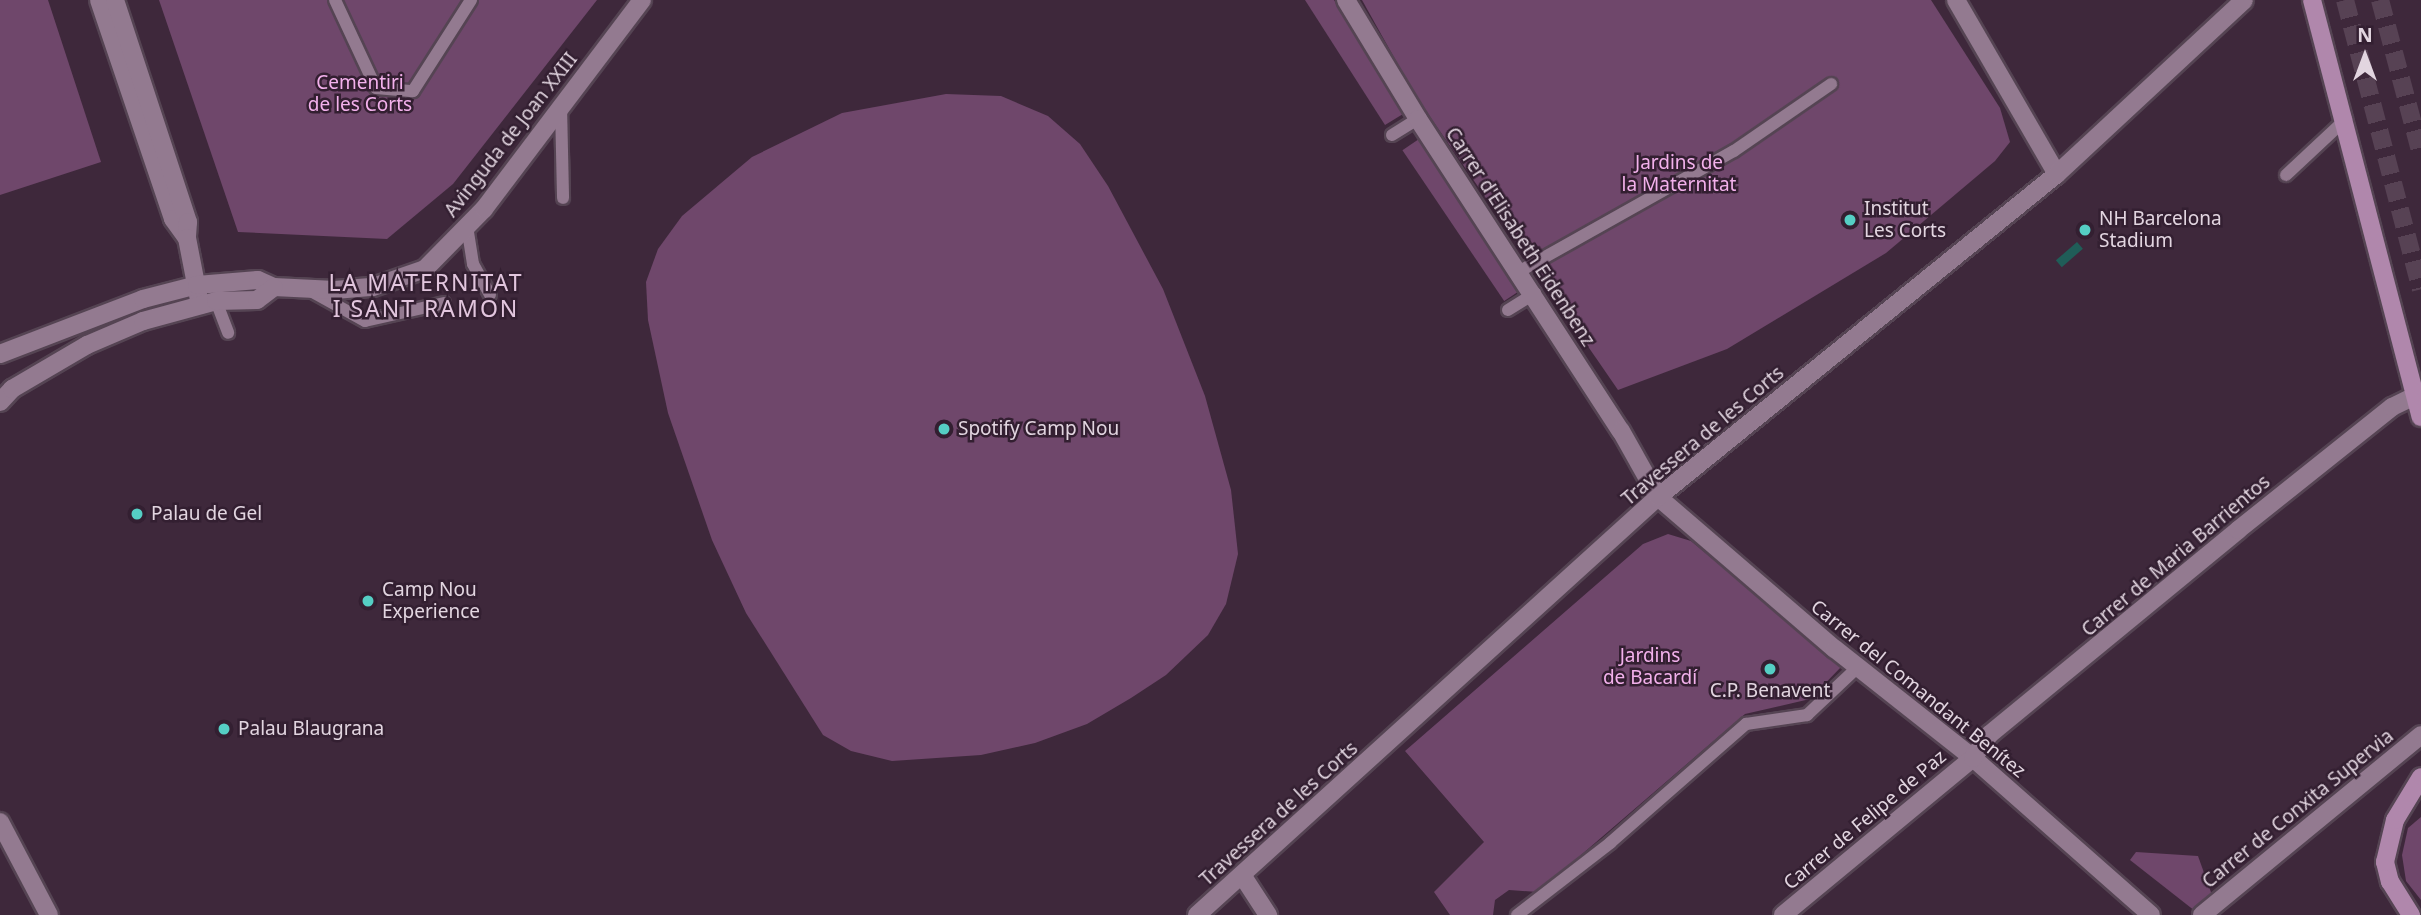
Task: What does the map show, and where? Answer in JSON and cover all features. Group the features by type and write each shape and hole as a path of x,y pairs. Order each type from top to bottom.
{"main road":[{"path":"2312,0 2346,119 2421,417"},
{"path":"2411,915 2390,882 2385,862 2395,820 2421,777"},
{"path":"2395,820 2421,800"}],"street":[{"path":"99,0 173,219 187,238"},
{"path":"116,0 188,222 187,238 197,285 208,303"},
{"name":"Avinguda de Joan XXIII","path":"0,354 143,299 197,285 258,280 274,287 308,290 373,287 425,269 467,226 642,0"},
{"name":"Carrer d'Elisabeth Eidenbenz","path":"1346,0 1418,119 1535,293 1658,497"},
{"path":"1956,0 2057,174"},
{"name":"Travessera de les Corts","path":"1197,915 1658,497 2057,174 2244,0"},
{"name":"Avinguda de Joan XXIII","path":"0,401 12,389 87,345 143,321 208,303 257,300 274,287"},
{"name":"Carrer de Maria Barrientos","path":"1973,758 1990,734 2238,530 2392,407 2415,396"},
{"name":"Carrer del Comandant Benítez","path":"1658,497 1858,667 1973,758 2151,915"},
{"name":"Carrer de Conxita Supervia","path":"2202,915 2421,735"},
{"name":"Carrer de Felipe de Paz","path":"1783,915 1973,758"},
{"path":"0,822 49,915"},
{"path":"1242,875 1268,915"}],"lane":[{"path":"335,0 376,88 413,90 471,0"},
{"path":"1520,271 1734,151 1831,84"},
{"path":"561,107 563,198"},
{"path":"1392,135 1418,119"},
{"path":"2286,175 2346,119"},
{"path":"467,226 473,264 491,295"},
{"path":"308,290 365,321 444,303"},
{"path":"1508,310 1535,293"},
{"path":"208,303 228,333"},
{"path":"1517,915 1610,843 1746,724 1807,715 1858,667"}],"green space":[{"path":"0,0 48,0 101,162 0,195"},
{"name":"Cementiri de les Corts","path":"159,0 597,0 453,184 387,239 238,232"},
{"path":"1305,0 1334,0 1403,114 1385,125"},
{"name":"Jardins de la Maternitat","path":"1362,0 1931,0 2000,108 2010,142 1995,161 1886,253 1727,349 1618,390 1415,95"},
{"name":"Spotify Camp Nou","path":"946,94 1001,96 1048,116 1080,144 1108,186 1163,289 1205,396 1231,490 1238,554 1226,604 1208,635 1166,675 1131,698 1087,724 1035,743 981,755 892,761 851,751 823,735 746,613 712,540 668,413 648,320 646,282 658,249 682,216 752,157 842,113"},
{"path":"1419,139 1521,290 1504,301 1402,150"},
{"name":"Jardins de Bacardí","path":"1668,534 1691,541 1842,666 1810,699 1745,714 1538,892 1509,890 1495,900 1493,915 1450,915 1434,892 1484,842 1405,751 1643,544"},
{"path":"2421,817 2421,900 2406,881 2402,855 2408,828"},
{"path":"2136,852 2198,856 2212,895 2195,911 2130,860"}],"shaded area":[{"path":"2077,242 2083,249 2062,267 2056,260"}],"tunnel":[{"path":"2345,0 2421,289"},
{"path":"2380,0 2421,154"}],"place":[{"name":"Institut Les Corts","path":"1850,220"},
{"name":"NH Barcelona Stadium","path":"2085,230"},
{"name":"Spotify Camp Nou","path":"944,429"},
{"name":"Palau de Gel","path":"137,514"},
{"name":"Camp Nou Experience","path":"368,601"},
{"name":"C.P. Benavent","path":"1770,669"},
{"name":"Palau Blaugrana","path":"224,729"}],"district":[{"name":"LA MATERNITAT I SANT RAMON","path":"426,295"}]}
